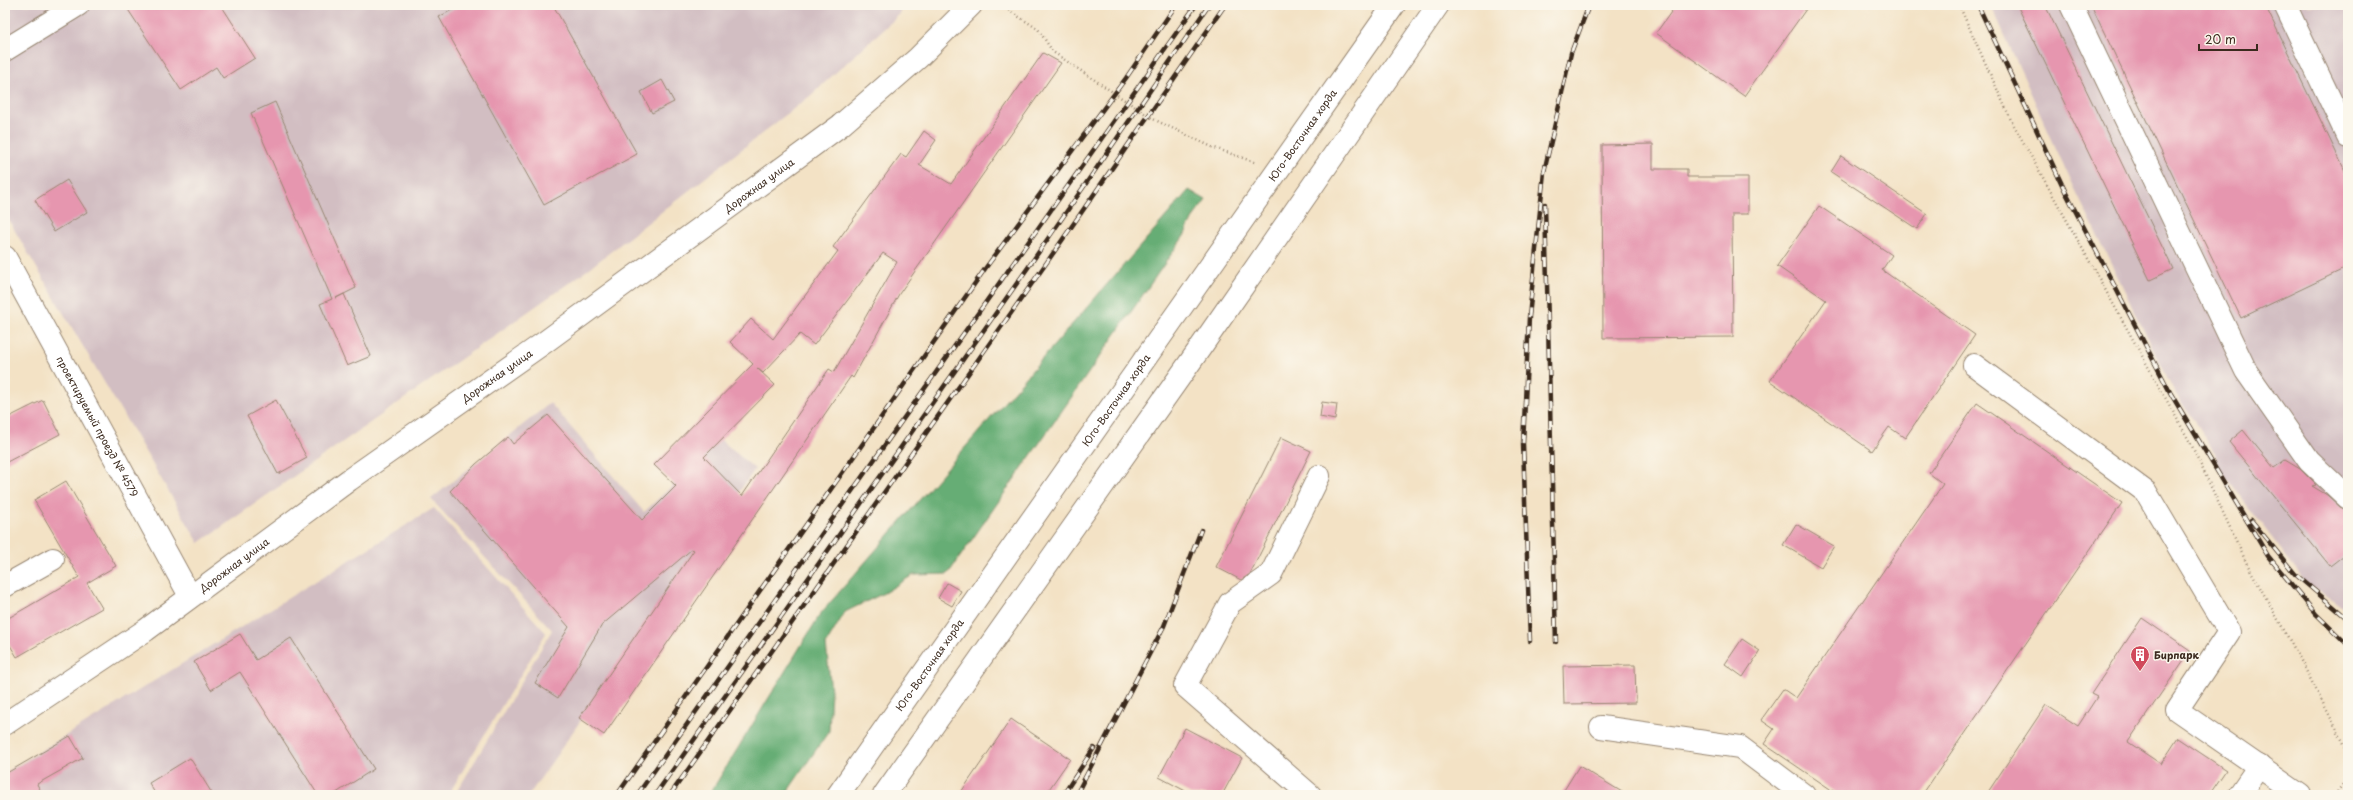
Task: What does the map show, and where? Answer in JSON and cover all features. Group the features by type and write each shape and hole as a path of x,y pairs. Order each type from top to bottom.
{"main road":[{"path":"5,50 78,5"},
{"name":"Дорожная улица","path":"5,724 146,630 349,480 545,342 841,125 918,58 971,5"},
{"name":"Юго-Восточная хорда","path":"838,795 1394,5"},
{"path":"884,795 1198,351 1438,5"},
{"path":"2071,5 2246,371 2308,461 2348,498"},
{"path":"2285,5 2348,137"},
{"name":"проектируемый проезд № 4579","path":"5,257 190,596"},
{"path":"1974,364 2146,492 2229,632 2176,710 2300,795"},
{"path":"1310,795 1185,686 1230,603 1271,574 1319,476"},
{"path":"5,586 53,559"},
{"path":"1602,727 1740,747 1804,795"},
{"path":"2239,795 2259,766"}],"path":[{"path":"1959,5 2011,120 2191,444 2247,564 2348,751"},
{"path":"1005,8 1038,29 1053,52 1153,119 1212,147 1279,170"},
{"path":"2335,795 2348,777"}],"shaded area":[{"path":"5,5 901,5 900,14 810,96 586,271 199,543 5,214"},
{"path":"1991,5 2348,5 2348,609 2308,585 2217,466 2217,456 2174,391 2074,188"},
{"path":"550,403 644,512 721,440 755,469 529,795 455,795 552,630 431,499"},
{"path":"434,508 546,633 448,795 5,795 5,773"}],"green space":[{"path":"1189,190 1206,200 1194,216 1184,236 948,574 913,575 884,593 845,612 826,644 831,691 829,731 785,795 709,795 821,613"}],"building":[{"path":"125,5 221,5 255,58 223,78 216,67 181,90"},
{"path":"461,5 553,5 637,154 544,205 439,17"},
{"path":"1676,5 1809,5 1744,96 1656,33"},
{"path":"2017,5 2045,5 2173,269 2150,280"},
{"path":"2091,5 2265,5 2348,177 2348,267 2241,318"},
{"path":"1043,53 1061,63 899,294 853,378 851,376 604,735 579,718 694,550 692,549 602,625 558,698 535,683 569,627 450,491 476,464 508,437 513,444 548,415 642,520 676,486 654,465 753,364 730,342 751,319 773,339 838,251 833,247 901,154 906,157 924,131 936,140 919,165 951,184","holes":["883,253 897,262 834,372 829,369 742,496 704,457 775,385 757,368 763,373 800,334 814,345"]},
{"path":"662,80 674,102 652,113 641,92"},
{"path":"275,102 356,288 344,294 371,356 347,366 320,304 332,299 251,113"},
{"path":"1653,144 1653,169 1687,169 1687,177 1748,177 1748,214 1732,214 1733,337 1603,338 1602,145"},
{"path":"1841,156 1927,214 1917,229 1831,172"},
{"path":"67,180 87,212 54,232 35,200"},
{"path":"1819,206 1892,255 1882,270 1975,335 1905,438 1889,427 1872,451 1770,381 1826,300 1777,266"},
{"path":"43,400 60,434 5,463 5,419"},
{"path":"276,400 307,458 278,474 247,416"},
{"path":"1322,402 1337,404 1335,420 1320,417"},
{"path":"1977,403 2122,503 1922,795 1839,795 1764,744 1774,729 1761,720 1783,689 1796,698 1943,484 1929,473"},
{"path":"2243,430 2274,468 2285,460 2300,469 2316,485 2312,486 2327,495 2340,507 2348,510 2348,552 2330,566 2229,442"},
{"path":"1281,437 1311,451 1250,574 1241,580 1216,567"},
{"path":"66,481 116,566 87,583 102,608 17,657 5,637 5,620 79,577 34,500"},
{"path":"1796,524 1834,546 1821,567 1783,545"},
{"path":"947,583 961,591 952,606 938,598"},
{"path":"2142,618 2190,651 2128,742 2161,764 2178,738 2226,770 2209,795 1986,795 2046,705 2078,726 2097,697 2091,694"},
{"path":"240,634 256,660 291,638 374,769 333,795 318,795 240,672 211,690 194,662"},
{"path":"1742,639 1760,651 1743,677 1725,664"},
{"path":"1635,665 1636,703 1564,704 1563,666"},
{"path":"1011,719 1070,759 1045,795 959,795"},
{"path":"1185,728 1242,758 1222,795 1193,795 1159,777"},
{"path":"70,736 83,758 37,784 40,790 31,795 5,795 5,774"},
{"path":"190,758 213,795 156,795 149,783"},
{"path":"1579,766 1627,795 1561,795"}],"railway":[{"path":"617,795 987,266 1126,78 1176,5"},
{"path":"637,795 1196,5"},
{"path":"655,795 1027,269 1209,5"},
{"path":"670,795 1045,265 1225,5"},
{"path":"1530,641 1523,444 1529,317 1544,172 1571,53 1589,5"},
{"path":"1978,5 2066,193 2171,394 2268,556 2316,614 2348,645"},
{"path":"1545,204 1556,642"},
{"path":"2251,520 2295,574 2348,619"},
{"path":"1076,795 1164,626 1201,530"},
{"path":"1063,795 1094,748"}],"place":[{"name":"Бирпарк","path":"2140,672"}]}
